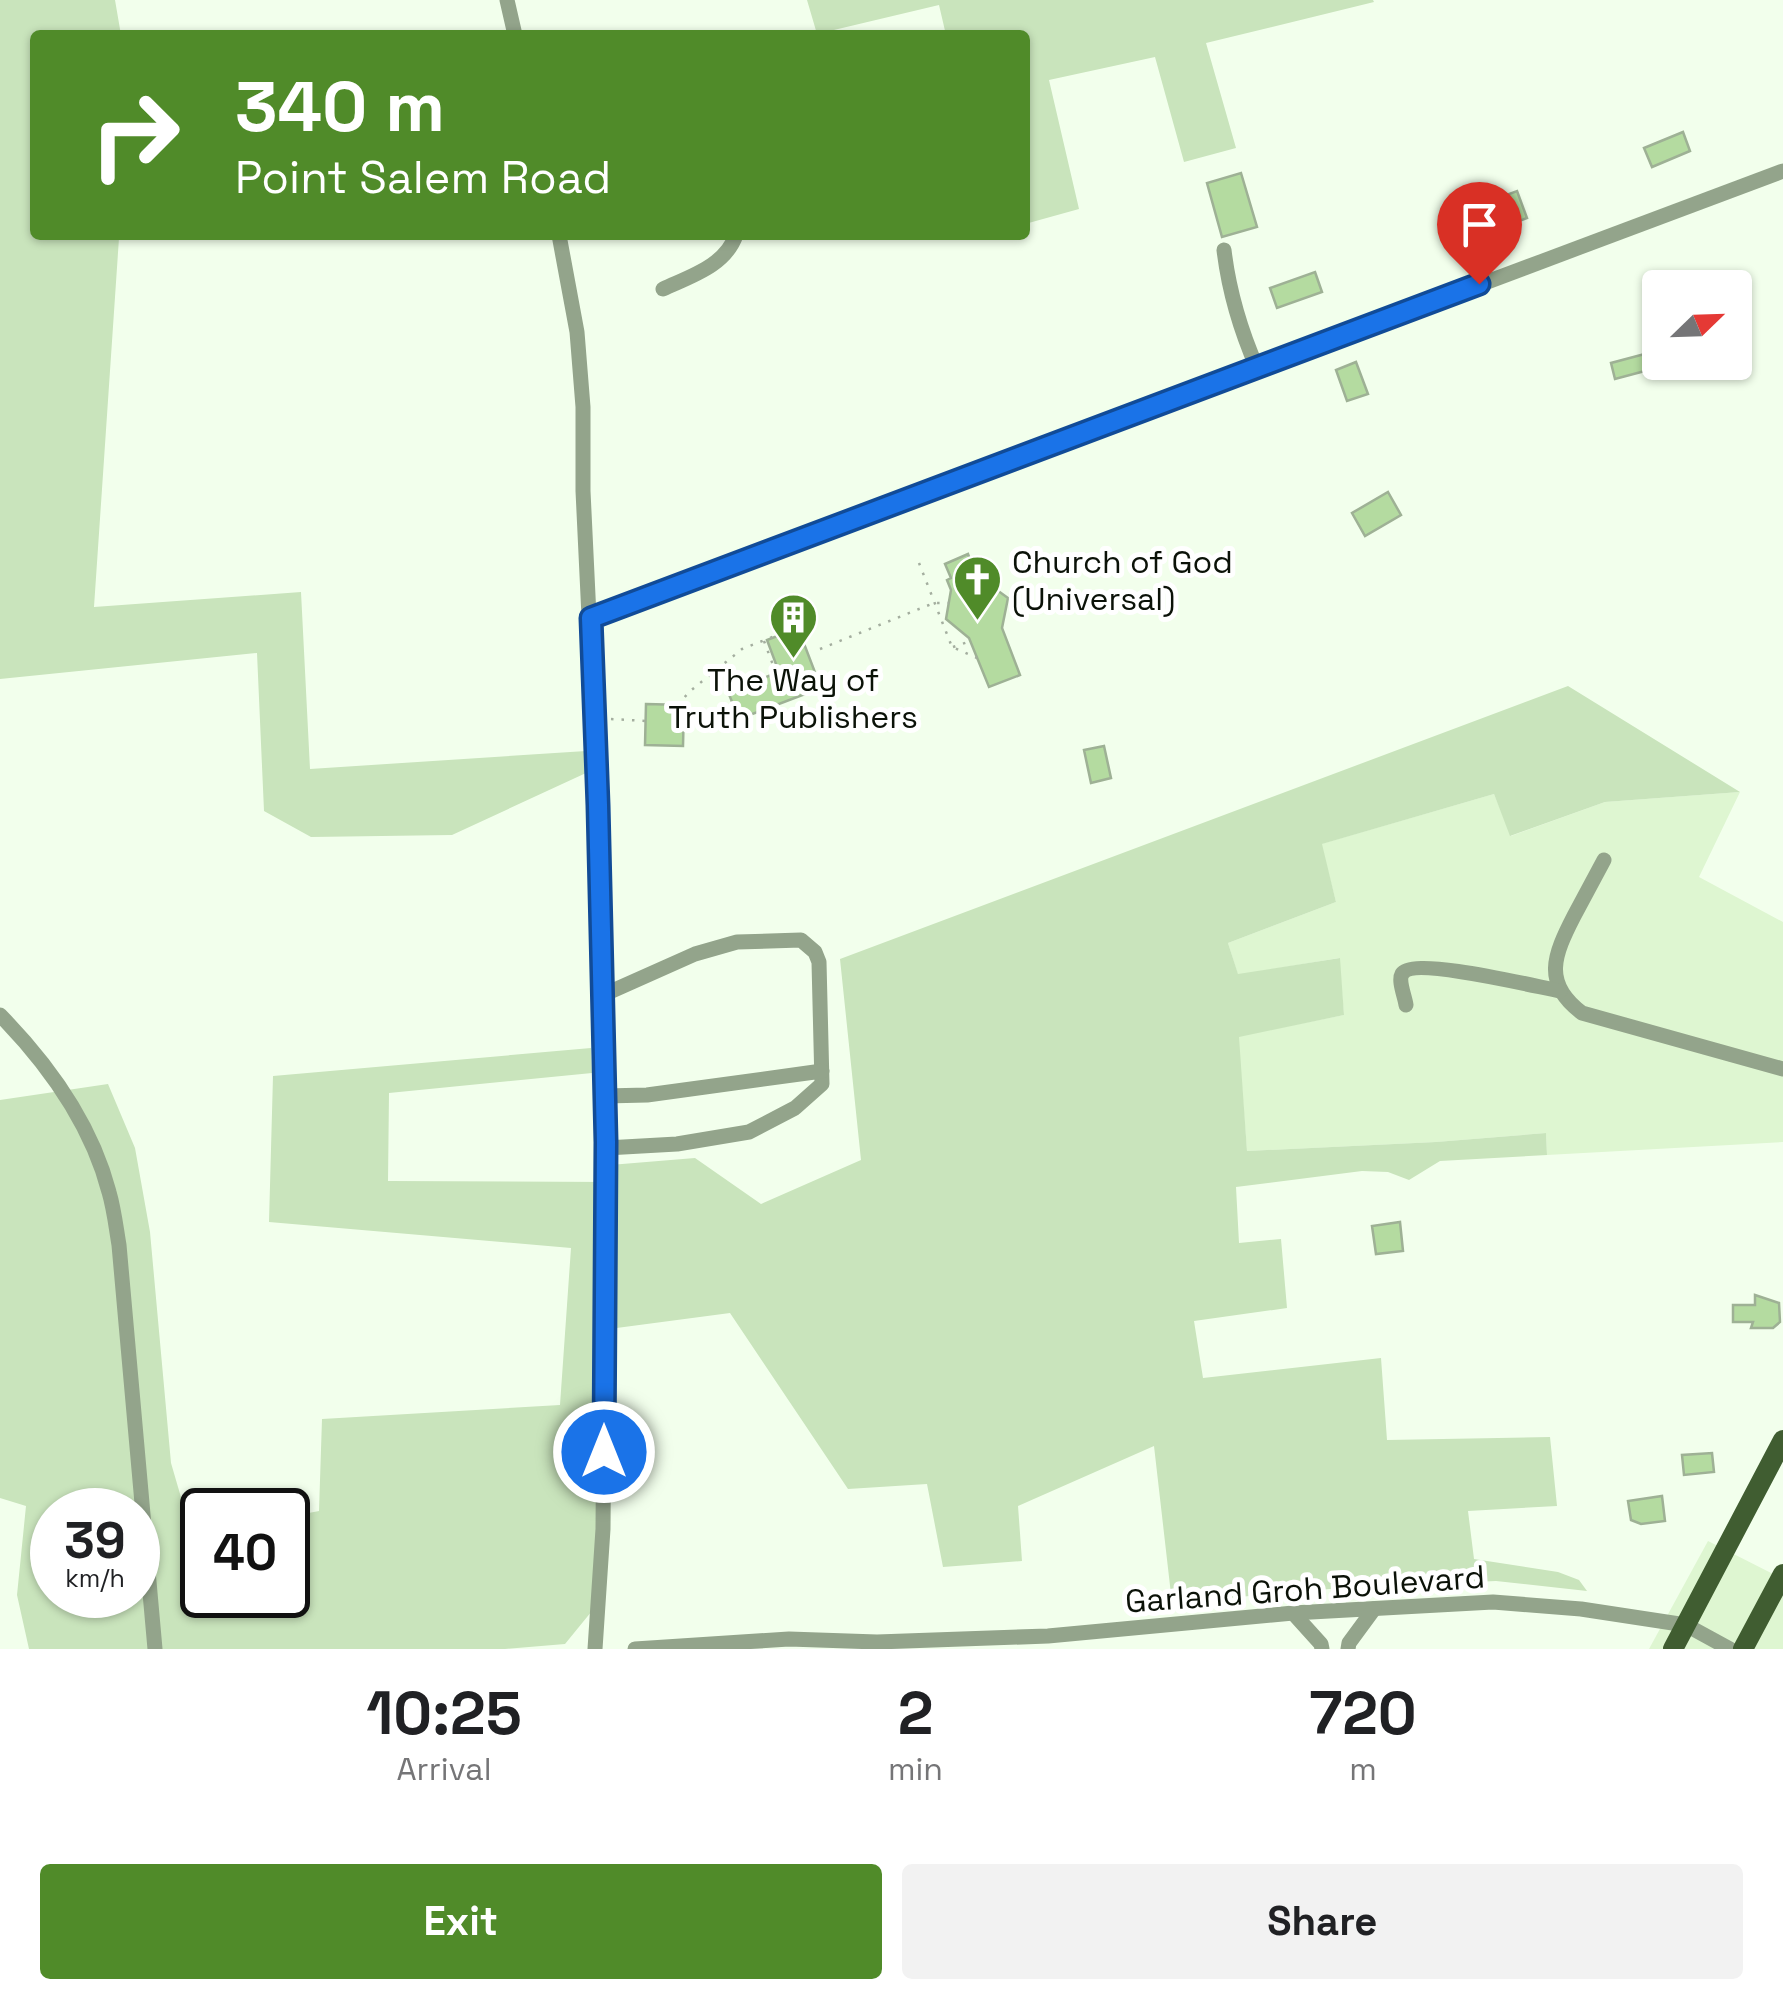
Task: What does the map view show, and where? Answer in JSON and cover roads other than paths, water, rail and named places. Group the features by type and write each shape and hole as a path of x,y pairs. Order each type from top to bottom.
{"main road":[{"path":"1673,1649 1783,1440"},
{"path":"1743,1649 1783,1574"}],"street":[{"path":"507,0 513,30"},
{"path":"591,618 1783,171"},
{"path":"560,240 577,332 582,388 603,995 603,1529 595,1649"},
{"path":"664,288 720,260 734,240"},
{"path":"1224,250 1238,322 1258,368"},
{"path":"1604,860 1555,959 1555,976 1568,1002 1582,1013 1783,1069"},
{"path":"603,995 695,954 738,942 802,940 819,962 822,1084 814,1093 750,1132 677,1144 606,1148"},
{"path":"1406,1005 1400,978 1412,968 1435,968 1560,991"},
{"path":"0,1015 32,1048 62,1088 92,1143 109,1191 120,1245 155,1649"},
{"path":"605,1096 647,1095 822,1071"},
{"name":"Garland Groh Boulevard","path":"635,1649 789,1638 1049,1642 1293,1613 1493,1602 1686,1624 1730,1649"},
{"path":"1348,1649 1374,1609"},
{"path":"1293,1613 1322,1649"},
{"name":"Garland Groh Boulevard","path":"836,1649 877,1642"}],"place":[{"name":"Church of God (Universal)","path":"977,622"},
{"name":"The Way of Truth Publishers","path":"793,660"}]}
